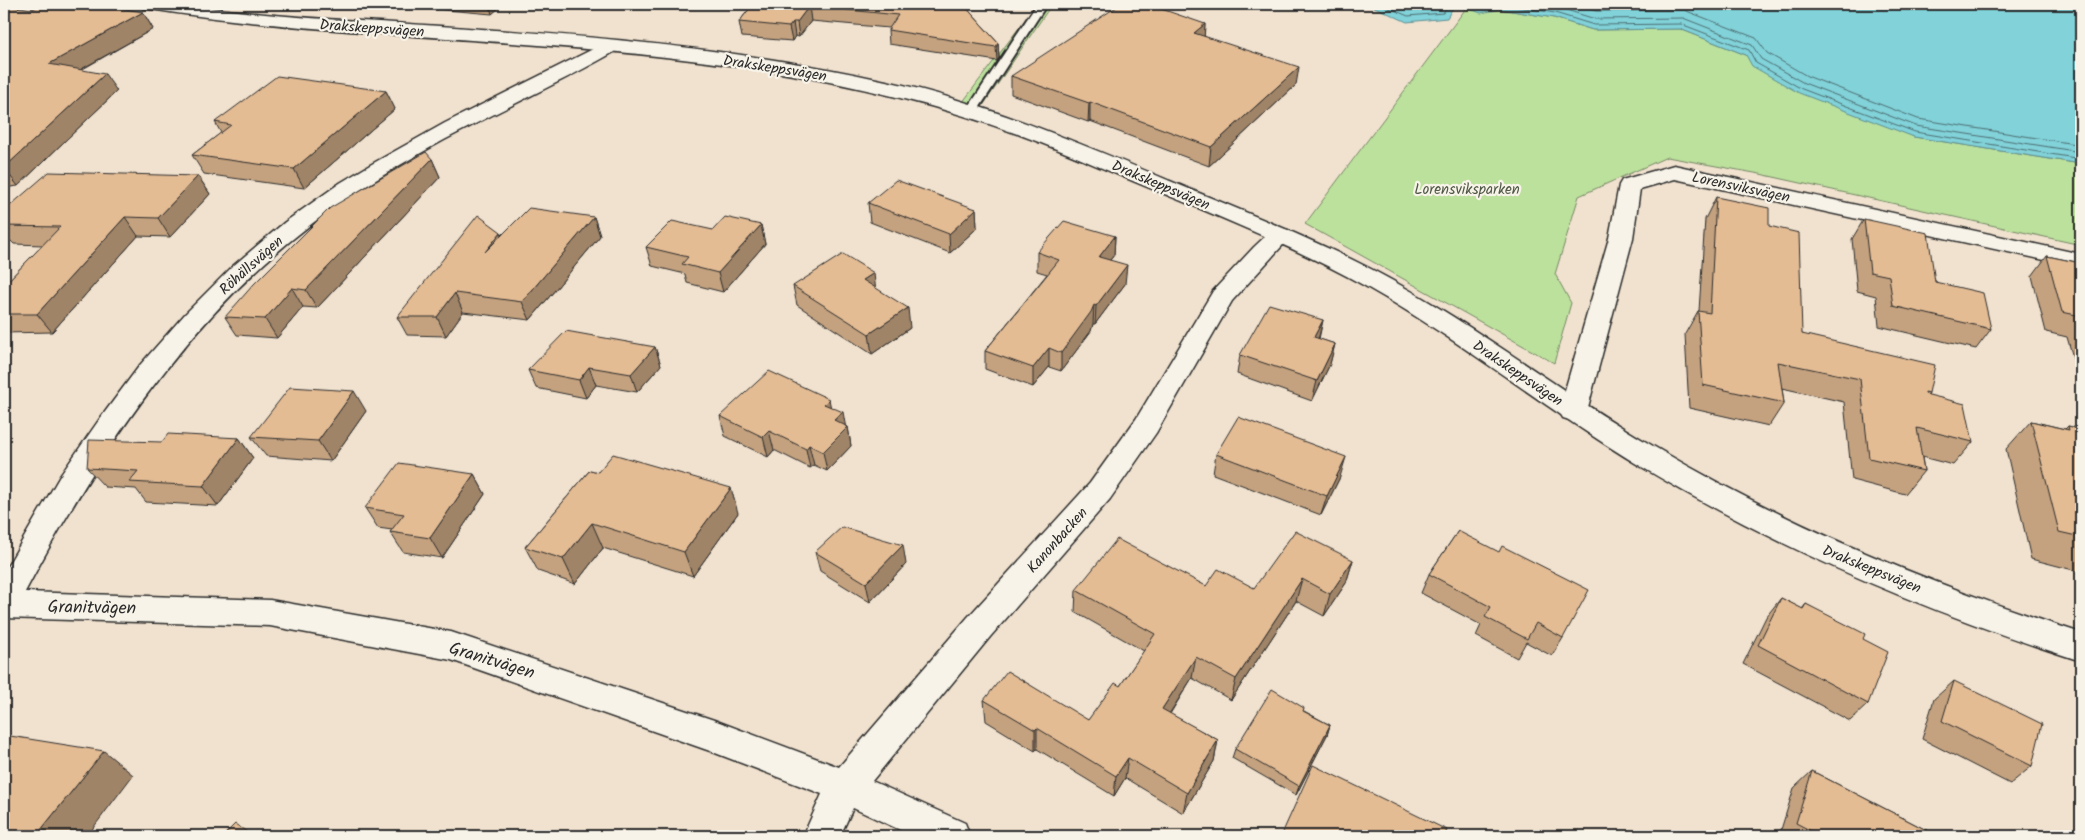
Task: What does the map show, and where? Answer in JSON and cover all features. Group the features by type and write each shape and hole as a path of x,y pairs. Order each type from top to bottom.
{"street":[{"name":"Drakskeppsvägen","path":"150,4 228,17 522,38 606,48 668,52 816,74 886,87 972,111 1054,140 1280,235 1333,260 1391,291 1486,350 1573,411 1649,458 1806,542 1958,604 2081,647"},
{"name":"Röhällsvägen","path":"4,601 36,538 122,409 158,361 199,314 242,270 298,224 346,189 433,138 534,88 606,48"},
{"name":"Lorensviksvägen","path":"1573,411 1621,238 1630,185 1674,172 2081,261"},
{"name":"Kanonbacken","path":"821,836 845,786 979,628 1100,491 1146,426 1222,297 1262,252 1280,235"},
{"name":"Granitvägen","path":"4,605 270,612 451,646 696,729 845,786 952,836"}],"lane":[{"path":"972,111 1042,4"}],"green space":[{"path":"1037,4 1052,4 978,113 959,107"},
{"name":"Lorensviksparken","path":"1467,7 1500,9 1554,18 1593,30 1680,29 1746,55 1914,137 2081,164 2081,245 1760,174 1667,157 1579,196 1555,274 1571,303 1554,363 1305,224"}],"water":[{"path":"1368,4 1455,4 1447,18 1407,22"},
{"path":"1456,4 2081,4 2081,164 1914,137 1799,93 1752,66 1746,55 1680,29 1593,30 1554,18 1500,9 1481,13"}],"building":[{"path":"41,4 94,4 143,12 49,64 105,74 4,168 4,6 33,9"},
{"path":"753,4 963,4 998,43 996,47 888,30 898,15 809,6 797,22 793,22 789,27 739,22"},
{"path":"1121,4 1147,4 1205,24 1194,33 1299,67 1211,147 1090,102 1011,76"},
{"path":"277,76 386,91 294,169 192,155 231,125 215,122"},
{"path":"426,152 432,159 306,290 292,288 265,319 225,317 254,284 330,208"},
{"path":"49,172 198,176 158,218 125,217 37,314 4,314 4,285 60,227 4,226 4,211"},
{"path":"896,180 976,209 949,234 868,203"},
{"path":"1716,197 1769,208 1769,226 1799,233 1802,334 1935,365 1929,393 1925,392 1925,394 1965,404 1973,442 1917,428 1924,471 1869,458 1860,379 1778,362 1784,403 1703,385 1698,311 1710,313"},
{"path":"529,208 594,217 522,302 455,293 437,317 397,317 478,215 501,232 485,252"},
{"path":"725,217 761,225 718,273 682,264 688,257 646,247 672,221 713,230"},
{"path":"1864,219 1928,233 1935,282 1983,293 1991,329 1893,306 1889,276 1870,272"},
{"path":"1064,221 1115,236 1099,257 1127,265 1096,306 1094,305 1061,353 1049,348 1033,368 985,351 1059,260 1037,252"},
{"path":"843,254 874,273 863,280 908,308 869,334 793,286"},
{"path":"2047,256 2081,263 2081,316 2062,312"},
{"path":"1269,304 1323,320 1314,337 1335,344 1317,381 1240,355"},
{"path":"566,331 655,347 631,374 589,367 579,380 528,370"},
{"path":"769,371 829,399 824,404 843,412 834,420 848,427 823,452 809,445 806,449 769,431 763,437 720,416"},
{"path":"290,387 354,391 318,441 251,437"},
{"path":"1238,417 1346,457 1327,496 1216,454"},
{"path":"2031,421 2069,430 2068,426 2081,429 2081,537 2059,532"},
{"path":"168,434 239,438 203,486 129,482 138,471 87,468 89,440 162,442"},
{"path":"613,454 731,488 684,552 592,523 563,559 525,547 590,470 598,472"},
{"path":"399,463 474,474 430,538 390,532 404,514 365,508"},
{"path":"842,527 903,545 866,583 815,552"},
{"path":"1295,531 1353,560 1330,594 1302,579 1236,679 1196,657 1162,709 1218,740 1187,793 1128,758 1116,776 1037,728 1035,730 984,700 1007,671 1088,720 1115,683 1120,686 1155,634 1076,590 1117,539 1206,586 1218,569 1254,588"},
{"path":"1458,531 1499,552 1502,546 1589,590 1563,638 1536,623 1527,639 1485,617 1491,607 1429,574"},
{"path":"1781,598 1803,609 1806,604 1865,634 1863,639 1888,652 1868,704 1758,645"},
{"path":"1954,681 2042,724 2032,766 1942,721"},
{"path":"1272,689 1304,708 1303,711 1330,725 1299,786 1235,749"},
{"path":"4,735 104,751 36,836 4,836"},
{"path":"1313,765 1447,830 1444,836 1281,836"},
{"path":"1812,771 1938,836 1821,836 1796,823"},
{"path":"235,824 253,836 223,836"}]}
